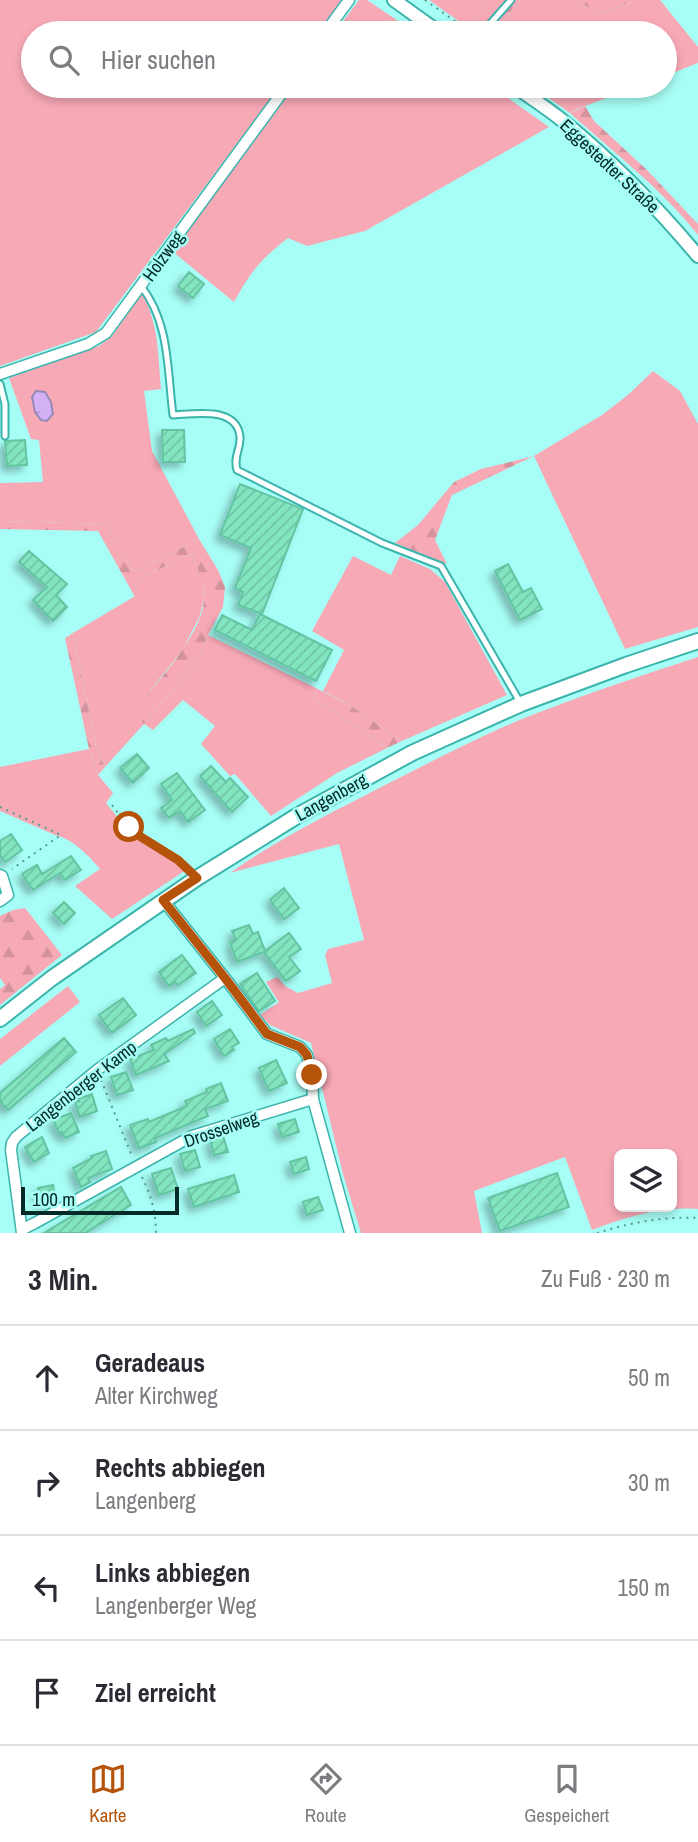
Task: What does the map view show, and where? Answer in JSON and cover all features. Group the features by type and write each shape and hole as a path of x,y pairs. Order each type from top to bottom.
{"main road":[{"name":"Langenberg","path":"0,1019 52,978 197,878 297,816 412,753 521,704 698,641"}],"street":[{"path":"334,21 349,0"},
{"path":"394,0 423,21"},
{"name":"Holzweg","path":"0,374 88,344 106,334 278,98"},
{"name":"Eggestedter Straße","path":"531,98 562,120 625,176 698,256"},
{"path":"0,901 8,895 1,875"},
{"path":"163,900 267,1034 300,1047 307,1055 312,1075 313,1099 350,1233"},
{"name":"Langenberger Kamp","path":"22,1231 12,1143 16,1138 97,1070 225,978"},
{"name":"Drosselweg","path":"22,1231 200,1133 313,1099"}],"lane":[{"path":"492,21 510,0"},
{"path":"141,286 152,300 160,320 173,415 210,414 233,419 240,439 235,461 237,470 382,543 441,566 521,704"},
{"path":"0,384 5,404 5,436"}],"path":[{"path":"425,0 455,21"},
{"path":"112,805 129,827 178,860 197,878"},
{"path":"0,807 61,835 1,875"},
{"path":"97,1070 136,1167 149,1191 156,1219 156,1233"},
{"path":"597,1233 647,1221 698,1218"}],"green space":[{"path":"0,0 344,0 328,21 21,21 21,98 271,98 96,332 0,366"},
{"path":"359,0 367,0 398,21 343,21"},
{"path":"429,0 491,0 474,21 458,21"},
{"path":"491,0 520,0 503,21 474,21"},
{"path":"520,0 575,0 601,14 635,0 660,0 677,21 503,21"},
{"path":"575,0 635,0 601,14"},
{"path":"677,21 698,47 698,63 677,71"},
{"path":"286,98 508,98 549,127 365,231 307,246 288,238 257,267 234,302 172,251"},
{"path":"549,98 606,98 577,109 570,113"},
{"path":"585,106 594,121 647,170 698,224 698,235 653,186 570,113"},
{"path":"142,293 155,328 161,389 144,391 152,451 199,539 133,572 107,524 0,521 0,483 43,482 39,440 31,439 9,378 99,346 112,336"},
{"path":"653,371 680,391 698,424 698,627 625,649 534,456 602,415"},
{"path":"534,456 452,495 435,540 447,564 395,543 418,525 454,482 481,469"},
{"path":"0,521 107,524 133,572 199,539 225,587 223,607 208,635 200,658 144,724 132,713 177,658 197,625 202,610 203,585 191,554 135,581 135,597 98,531 0,529"},
{"path":"191,554 202,578 204,600 199,618 183,649 133,713 145,723 200,658 208,635 318,689 313,698 387,748 337,773 271,816 235,774 230,776 201,744 215,726 183,700 153,730 144,724 105,767 96,746 73,633 137,595 135,581"},
{"path":"353,556 391,575 400,556 430,569 445,582 507,695 402,741 353,707 323,691 344,650 312,631"},
{"path":"73,633 96,746 105,767 98,775 89,749 65,638"},
{"path":"698,657 698,1209 677,1209 677,1149 614,1149 614,1212 655,1212 592,1230 565,1157 474,1191 482,1233 361,1233 343,1174 311,1043 270,1025 260,1015 279,1002 266,982 277,977 285,986 298,993 332,983 325,955 328,949 364,940 339,844 230,873 305,827 486,735 610,687"},
{"path":"318,689 353,707 402,741 387,748 313,698"},
{"path":"89,749 98,775 113,793 106,803 118,818 139,840 186,870 112,919 75,886 100,869 85,853 68,840 0,811 0,767"},
{"path":"25,908 62,955 0,1005 0,989 5,985 0,978 0,916"},
{"path":"68,986 80,1002 0,1066 0,1039"}],"water":[{"path":"36,391 45,392 51,402 53,414 47,421 41,420 35,412 32,397"}],"building":[{"path":"189,272 204,284 193,298 178,286"},
{"path":"162,430 184,430 185,462 163,462"},
{"path":"25,440 27,465 7,466 5,441"},
{"path":"240,484 303,509 262,614 238,605 243,592 235,588 251,548 220,535"},
{"path":"29,551 67,584 56,595 67,607 53,621 33,600 47,587 19,562"},
{"path":"508,564 523,592 531,588 542,609 520,620 495,571"},
{"path":"260,614 332,650 316,681 215,630 222,615 252,630"},
{"path":"137,754 149,768 133,783 120,768"},
{"path":"211,766 226,782 230,778 248,797 232,812 200,776"},
{"path":"177,773 205,810 188,822 180,811 169,818 161,808 172,800 161,784"},
{"path":"11,834 22,850 5,862 0,855 0,841"},
{"path":"71,856 81,870 65,880 60,873 33,890 22,874 37,865 42,874"},
{"path":"284,888 299,908 284,919 270,900"},
{"path":"64,902 75,913 64,924 53,913"},
{"path":"249,925 253,934 258,932 265,951 289,933 301,949 289,957 300,971 286,981 264,952 237,962 230,942 236,940 232,931"},
{"path":"182,955 196,973 178,985 175,982 169,986 159,972"},
{"path":"257,973 275,1001 259,1011 240,984"},
{"path":"123,998 136,1015 112,1033 99,1015"},
{"path":"212,1001 222,1015 206,1026 197,1012"},
{"path":"193,1029 195,1033 164,1054 169,1061 136,1075 130,1059 154,1050 151,1045 166,1038 168,1041"},
{"path":"230,1029 239,1043 224,1056 214,1039"},
{"path":"64,1038 76,1052 8,1110 0,1101 0,1093"},
{"path":"276,1060 287,1083 269,1091 259,1068"},
{"path":"126,1072 133,1090 117,1095 111,1077"},
{"path":"221,1083 228,1101 205,1109 208,1116 155,1138 156,1142 139,1148 130,1125 148,1119 149,1122 187,1106 185,1101"},
{"path":"92,1094 97,1111 80,1117 75,1102"},
{"path":"71,1113 79,1132 65,1138 62,1132 59,1133 53,1120"},
{"path":"295,1119 299,1132 282,1137 278,1124"},
{"path":"223,1136 228,1152 214,1155 210,1139"},
{"path":"42,1137 49,1153 34,1162 25,1147"},
{"path":"195,1150 200,1167 185,1171 180,1154"},
{"path":"106,1151 112,1169 88,1178 90,1182 81,1187 73,1168 92,1158 91,1156"},
{"path":"306,1157 309,1169 294,1174 290,1162"},
{"path":"171,1168 178,1189 159,1195 152,1174"},
{"path":"557,1173 569,1207 500,1231 488,1198"},
{"path":"234,1175 239,1192 194,1207 188,1189"},
{"path":"53,1185 56,1202 40,1204 38,1188"},
{"path":"121,1187 131,1205 85,1233 44,1233"},
{"path":"318,1197 323,1210 307,1215 303,1202"}],"route":[{"path":"129,827 178,860 197,878 163,900 267,1034 300,1047 307,1055 312,1075"}]}
